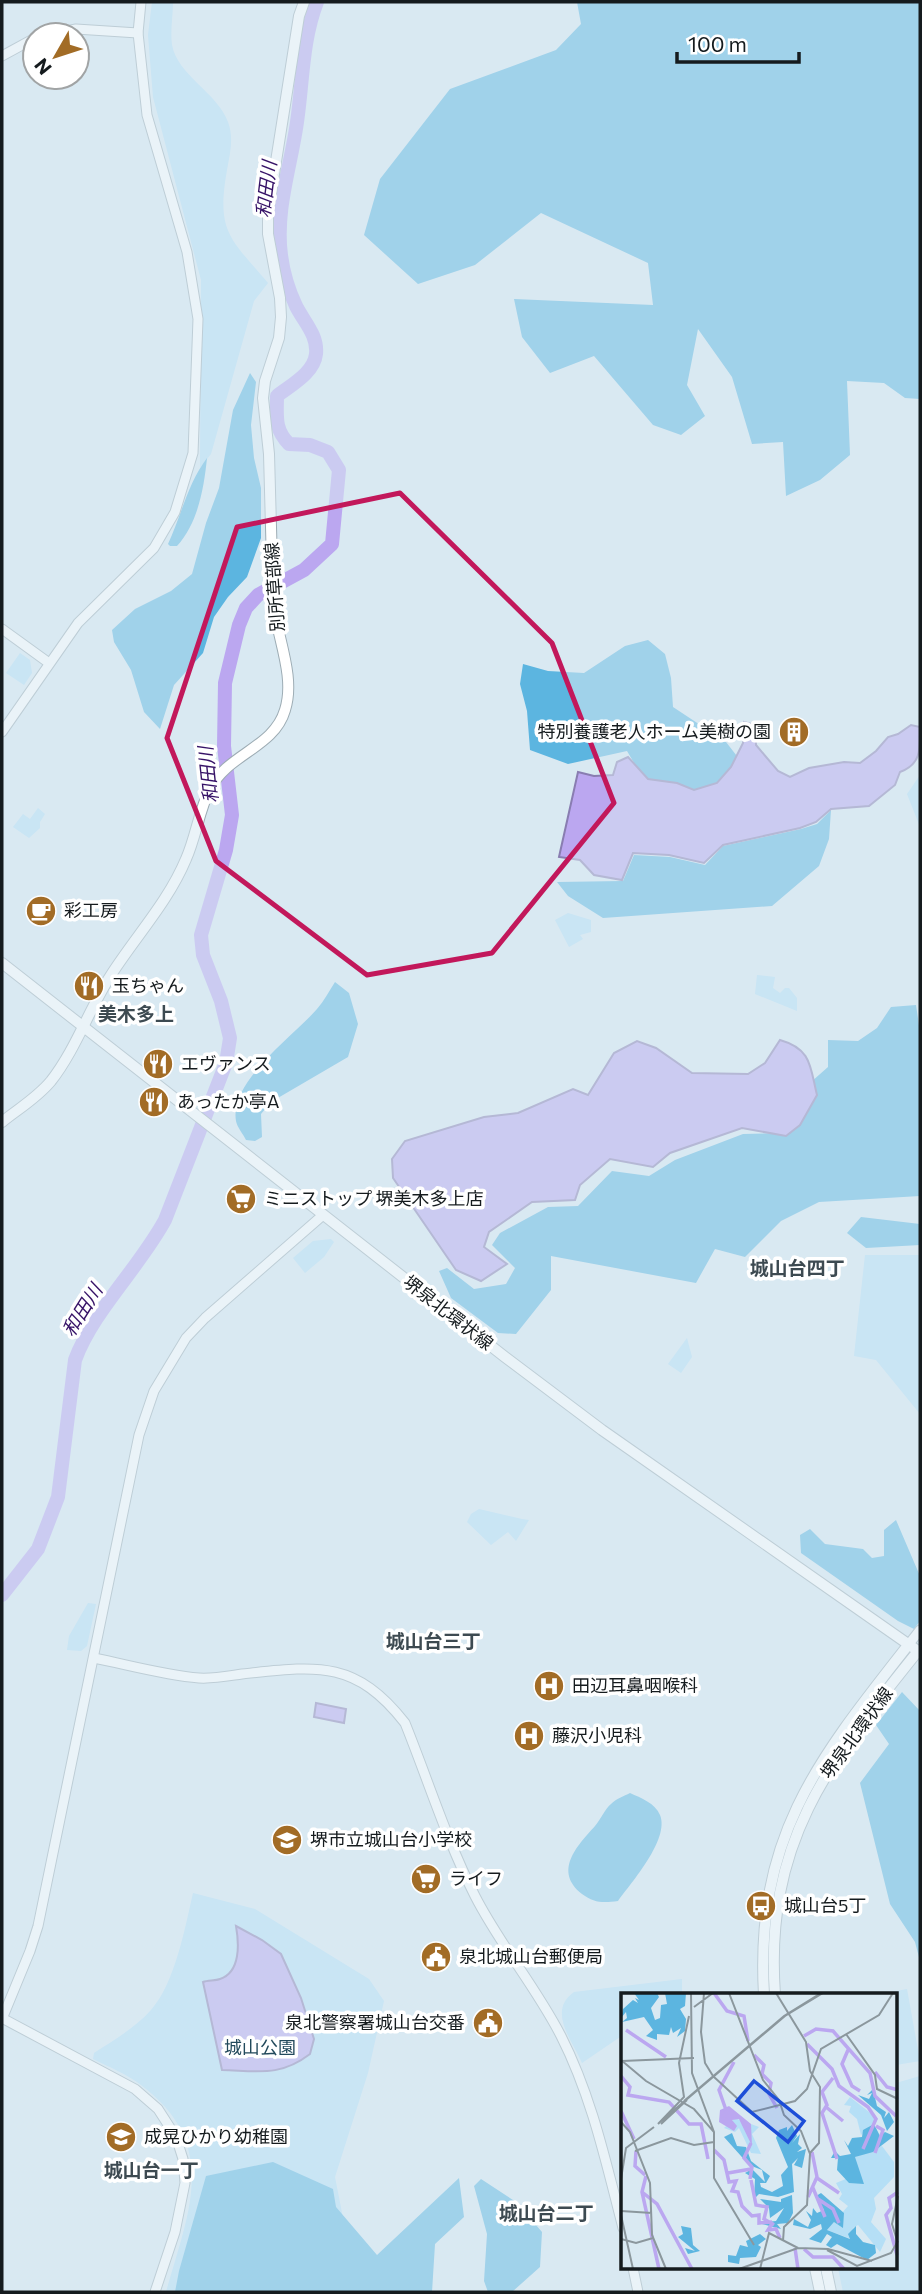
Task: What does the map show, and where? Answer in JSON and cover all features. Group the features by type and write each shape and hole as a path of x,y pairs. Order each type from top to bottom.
{"main road":[{"name":"別所草部線","path":"2,1122 50,1082 84,1027 110,976 177,878 187,858 209,789 220,775 275,732 287,706 289,683 275,620 273,597 269,454 263,398 265,381 279,338 281,317 268,234 268,212 299,16 304,2"},
{"name":"堺泉北環状線","path":"2,963 497,1351 602,1430 919,1649 839,1753 820,1782 804,1816 787,1861 777,1909 773,1960 775,1993"},
{"name":"堺泉北環状線","path":"765,1993 763,1939 770,1884 795,1808 830,1747 909,1644"},
{"path":"815,2270 820,2292"},
{"path":"826,2270 831,2292"}],"street":[{"path":"2,732 78,623 154,548 175,512 193,453 198,319 187,253 147,115 138,33 141,2"},
{"path":"91,30 138,33"},
{"path":"2,56 21,46"},
{"path":"2,629 49,663"},
{"path":"155,2292 176,2232 186,2183 183,2159 176,2137 158,2109 135,2089 2,2018 38,1926 139,1435 154,1391 186,1338 205,1318 323,1215"},
{"path":"909,1644 920,1630"},
{"path":"94,1658 202,1679 321,1668 356,1678 394,1709 405,1723 474,1893 495,1933 534,1989 572,2059 595,2118 621,2220"},
{"path":"633,2270 638,2292"}],"highlighted area":[{"path":"400,493 552,643 614,803 492,953 367,975 216,861 167,738 237,527"}],"green space":[{"path":"152,2 173,2 171,40 176,56 189,75 223,111 228,122 231,140 224,191 225,221 235,244 268,283 254,301 211,454 200,468 201,280 153,97 148,35"},
{"path":"20,653 30,660 32,673 24,685 6,673"},
{"path":"920,775 920,827 907,794"},
{"path":"38,808 45,814 40,828 29,838 13,827 23,814 30,819"},
{"path":"568,913 591,920 591,932 580,935 583,939 569,947 555,920"},
{"path":"757,975 775,977 773,988 780,993 789,988 797,998 797,1011 755,994"},
{"path":"331,1239 334,1242 324,1257 305,1273 293,1258 313,1241"},
{"path":"865,1255 920,1255 920,1414 876,1360 854,1356"},
{"path":"687,1338 692,1357 681,1373 668,1364"},
{"path":"479,1509 529,1520 516,1541 508,1532 491,1545 467,1522 471,1514"},
{"path":"88,1603 96,1604 87,1646 81,1651 67,1650 69,1636"},
{"name":"城山公園","path":"193,1893 255,1909 369,1979 384,2001 368,2073 335,2177 344,2223 379,2292 166,2292 189,2208 192,2181 190,2156 182,2132 166,2108 136,2081 93,2059 94,2053 138,2022 159,1999 173,1970"},
{"path":"682,1979 682,1993 621,1993 621,2036 582,2063 562,2017 562,2008 574,1992"},
{"path":"907,1989 920,2061 898,2065 898,1993 886,1993"},
{"path":"920,2076 920,2292 843,2292 838,2270 898,2270 898,2082"}],"shaded area":[{"path":"577,2 920,2 920,399 905,398 884,383 847,381 850,455 820,480 786,496 783,442 752,444 732,377 698,329 687,385 705,416 681,435 653,425 594,356 550,373 522,337 514,299 653,305 648,263 541,213 475,265 418,284 364,235 380,179 450,89 556,50 581,24"},
{"path":"250,373 256,382 251,425 254,458 261,488 261,538 247,577 214,617 203,653 174,685 160,729 144,712 131,670 114,642 112,630 135,609 171,591 192,574 219,488 233,410"},
{"path":"207,458 202,493 195,516 177,546 170,546 168,544 190,489"},
{"path":"648,640 665,654 671,678 673,707 726,742 740,760 716,789 689,795 646,783 627,751 568,764 530,750 527,711 520,684 523,664 548,671 584,673 625,646"},
{"path":"744,722 755,725 756,745 778,771 790,777 809,768 844,762 860,763 888,737 911,725 920,727 919,748 916,760 900,772 895,785 869,806 831,809 816,822 800,828 723,845 704,863 669,855 633,853 622,880 594,875 580,860 559,857 578,772 594,776 613,775 617,762 628,757 648,779 677,783 694,790 717,783 731,767 743,743"},
{"path":"831,810 829,839 819,866 772,906 603,918 568,896 557,882 623,881 634,855 670,857 705,865 723,846 817,824"},
{"path":"335,982 349,993 358,1024 348,1057 271,1102 261,1114 262,1137 255,1141 246,1140 236,1121 242,1090 265,1060 317,1009"},
{"path":"916,1005 920,1032 920,1196 819,1202 781,1221 745,1257 715,1249 696,1283 551,1256 551,1290 516,1334 498,1333 451,1298 439,1271 447,1268 474,1289 506,1284 515,1268 492,1245 500,1233 548,1207 578,1206 612,1171 649,1176 675,1160 743,1134 784,1133 812,1105 811,1082 828,1067 828,1040 858,1041 877,1028 891,1007"},
{"path":"780,1040 798,1048 804,1054 813,1076 817,1095 800,1125 786,1136 742,1128 670,1153 653,1167 610,1159 580,1185 575,1200 532,1202 489,1232 484,1247 507,1264 481,1281 456,1270 393,1178 392,1159 405,1141 484,1117 518,1113 573,1089 588,1095 614,1053 637,1041 656,1048 692,1073 748,1074 765,1063"},
{"path":"861,1217 920,1224 920,1245 866,1248 847,1233"},
{"path":"896,1520 920,1576 920,1621 914,1629 898,1621 801,1553 800,1535 810,1529 825,1544 863,1549 872,1558 884,1556 884,1530"},
{"path":"902,1692 920,1711 920,1961 915,1942 890,1904 860,1783 889,1744 876,1725"},
{"path":"316,1703 346,1709 344,1723 314,1717"},
{"path":"630,1793 647,1801 658,1811 662,1825 659,1836 648,1860 618,1901 595,1901 573,1885 569,1876 571,1859 609,1806"},
{"path":"236,1926 281,1954 301,1998 314,2039 310,2054 289,2066 268,2071 222,2070 203,1982 220,1979 232,1970 238,1948"},
{"path":"273,2162 333,2189 336,2207 377,2255 459,2178 464,2217 435,2244 432,2292 175,2292 206,2176"},
{"path":"481,2179 516,2202 542,2232 540,2267 512,2292 488,2292 484,2281 487,2234 474,2186"}],"waterway":[{"name":"和田川","path":"2,1595 38,1549 58,1497 75,1360 93,1324 165,1220 226,1063 230,1038 221,1001 203,955 201,935 226,850 232,815 224,746 225,683 239,625 246,608 258,595 304,570 332,544 339,470 328,452 310,445 289,444 281,433 277,416 277,396 306,373 316,354 313,335 296,306 287,281 282,261 280,221 297,122 306,46 317,2"}],"place":[{"name":"特別養護老人ホーム美樹の園","path":"794,732"},
{"name":"彩工房","path":"41,911"},
{"name":"玉ちゃん","path":"89,986"},
{"name":"エヴァンス","path":"158,1064"},
{"name":"あったか亭A","path":"154,1102"},
{"name":"ミニストップ 堺美木多上店","path":"241,1199"},
{"name":"田辺耳鼻咽喉科","path":"549,1686"},
{"name":"藤沢小児科","path":"529,1736"},
{"name":"堺市立城山台小学校","path":"287,1840"},
{"name":"ライフ","path":"426,1879"},
{"name":"城山台5丁","path":"761,1906"},
{"name":"泉北城山台郵便局","path":"436,1957"},
{"name":"泉北警察署城山台交番","path":"488,2023"},
{"name":"成晃ひかり幼稚園","path":"121,2137"}],"district":[{"name":"美木多上","path":"136,1014"},
{"name":"城山台四丁","path":"797,1268"},
{"name":"城山台三丁","path":"433,1641"},
{"name":"城山台一丁","path":"151,2170"},
{"name":"城山台二丁","path":"546,2213"}]}
